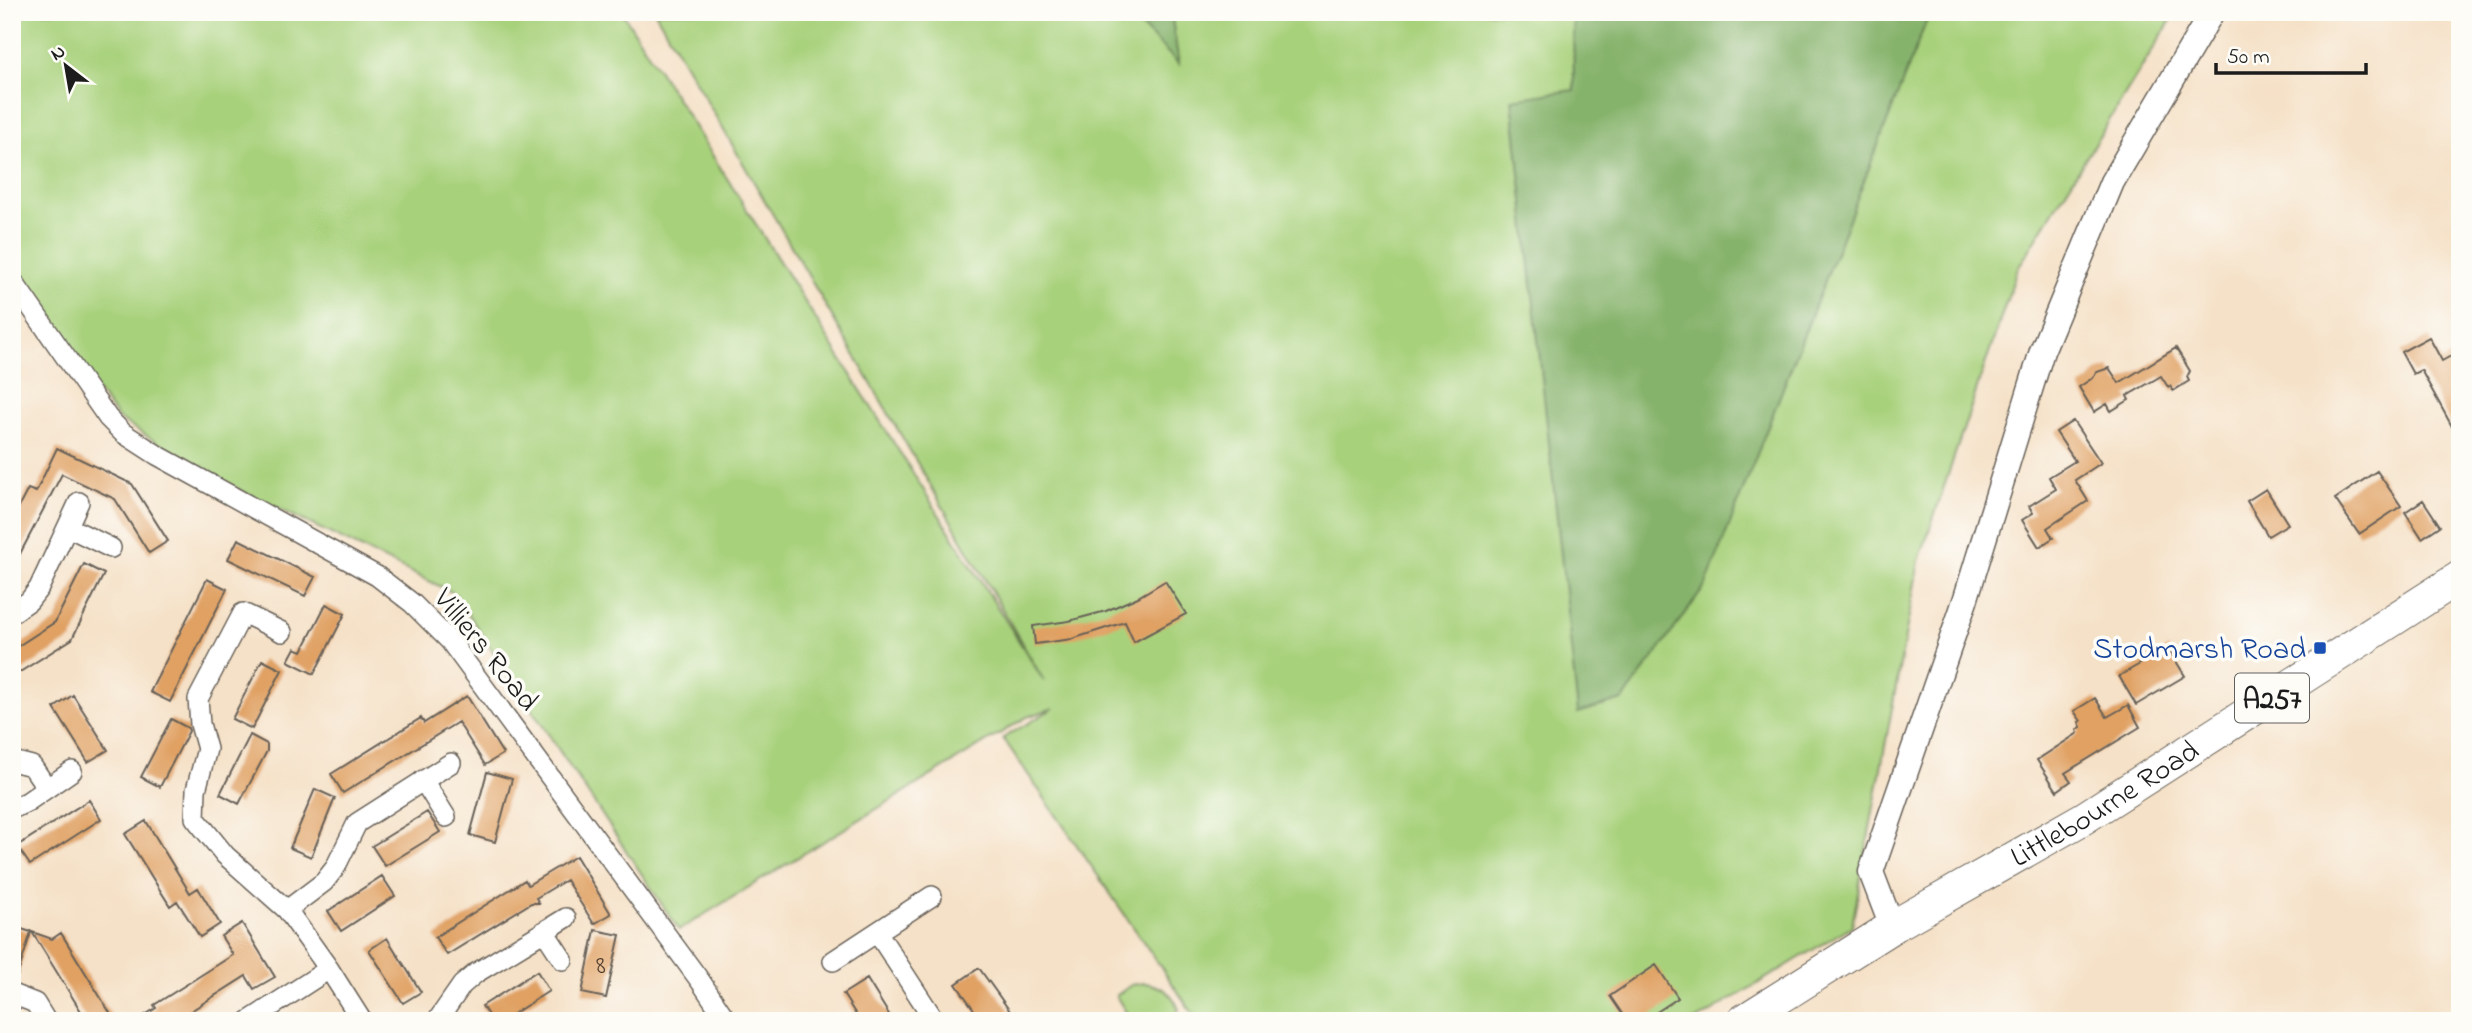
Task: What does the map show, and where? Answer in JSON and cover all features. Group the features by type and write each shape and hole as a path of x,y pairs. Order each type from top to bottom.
{"main road":[{"name":"Littlebourne Road","path":"1743,1021 1892,927 2084,818 2460,578"}],"street":[{"path":"1892,927 1871,872 1965,601 2042,351 2112,182 2212,12"},
{"name":"Villiers Road","path":"12,280 108,418 123,432 157,455 377,576 412,603 450,641 727,1021"},
{"path":"12,613 29,601 39,588 79,502"},
{"path":"68,527 111,548"},
{"path":"282,632 243,614 198,699 200,724 207,748 195,790 195,818 225,855 287,910 362,1021"},
{"path":"12,761 32,766 47,788"},
{"path":"287,910 324,882 335,868 357,822 451,763"},
{"path":"12,809 27,802 72,771"},
{"path":"423,780 446,817"},
{"path":"833,961 932,896"},
{"path":"437,1021 462,985 476,973 566,918"},
{"path":"544,931 563,960"},
{"path":"877,932 935,1021"},
{"path":"249,1021 329,969"},
{"path":"12,995 35,1003 46,1021"}],"green space":[{"path":"12,12 622,12 1044,681 655,12 2176,12 2017,270 1919,561 1852,926 1696,1021 1198,1021 1003,738 1054,708 1027,717 679,930 454,593 217,479 119,419 12,283"},
{"path":"1127,12 1171,12 1179,64"},
{"path":"1573,12 1930,12 1706,585 1623,700 1578,713 1512,99 1574,90"},
{"path":"1145,983 1162,988 1174,999 1179,1010 1167,1021 1126,1021 1126,1012 1116,996 1131,985"}],"building":[{"path":"2429,337 2442,361 2460,351 2460,441 2421,370 2413,374 2401,352"},
{"path":"2176,348 2190,371 2187,377 2189,381 2173,391 2161,376 2127,396 2129,400 2111,411 2107,404 2094,412 2079,387 2097,372 2109,368 2119,383"},
{"path":"2073,421 2101,463 2075,480 2088,501 2047,528 2053,538 2039,547 2022,520 2033,513 2029,506 2056,489 2049,477 2075,461 2056,432"},
{"path":"57,448 132,484 168,541 149,553 115,499 62,474 12,569 12,520 28,489 36,492"},
{"path":"2377,471 2401,506 2359,534 2335,499"},
{"path":"2266,489 2288,524 2268,536 2247,501"},
{"path":"2423,500 2440,526 2422,538 2405,512"},
{"path":"238,539 315,577 305,596 228,559"},
{"path":"84,564 104,574 72,639 12,677 12,650 55,622"},
{"path":"207,579 227,589 170,702 150,692"},
{"path":"1165,581 1186,614 1134,642 1125,622 1072,639 1035,644 1033,626 1069,621 1106,611"},
{"path":"326,604 345,614 314,674 288,661 295,648 302,651"},
{"path":"2168,648 2185,676 2136,705 2119,676"},
{"path":"262,660 282,670 252,729 232,719"},
{"path":"73,695 108,750 88,762 54,708"},
{"path":"467,696 503,754 485,765 458,722 343,793 331,774 421,718 424,723"},
{"path":"2095,698 2107,717 2128,705 2140,727 2065,773 2071,781 2057,791 2037,760 2078,733 2081,721 2074,711"},
{"path":"171,719 189,731 160,787 141,777"},
{"path":"250,735 267,744 267,751 239,804 220,794"},
{"path":"487,772 512,779 495,842 470,835"},
{"path":"315,789 335,798 311,857 290,848"},
{"path":"89,800 101,819 30,865 17,846"},
{"path":"427,812 440,832 385,866 372,846"},
{"path":"146,821 190,893 198,888 220,924 200,937 177,901 170,906 125,834"},
{"path":"576,856 611,914 594,924 566,880 536,898 539,903 531,903 447,955 435,937 525,880 528,885"},
{"path":"382,876 395,896 341,931 328,911"},
{"path":"242,923 275,977 254,989 246,976 175,1021 136,1021 156,1008 154,1005 233,955 221,936"},
{"path":"12,926 31,932 16,980 12,979"},
{"path":"595,930 620,935 606,998 582,993"},
{"path":"32,932 52,939 61,933 115,1021 87,1021"},
{"path":"387,938 421,992 403,1003 369,950"},
{"path":"1656,965 1678,998 1643,1021 1627,1021 1610,996"},
{"path":"979,968 1017,1021 982,1021 956,984"},
{"path":"537,971 549,991 502,1021 492,1021 482,1006"},
{"path":"867,979 893,1021 860,1021 843,994"}],"place":[{"name":"Stodmarsh Road","path":"2320,648"}]}
